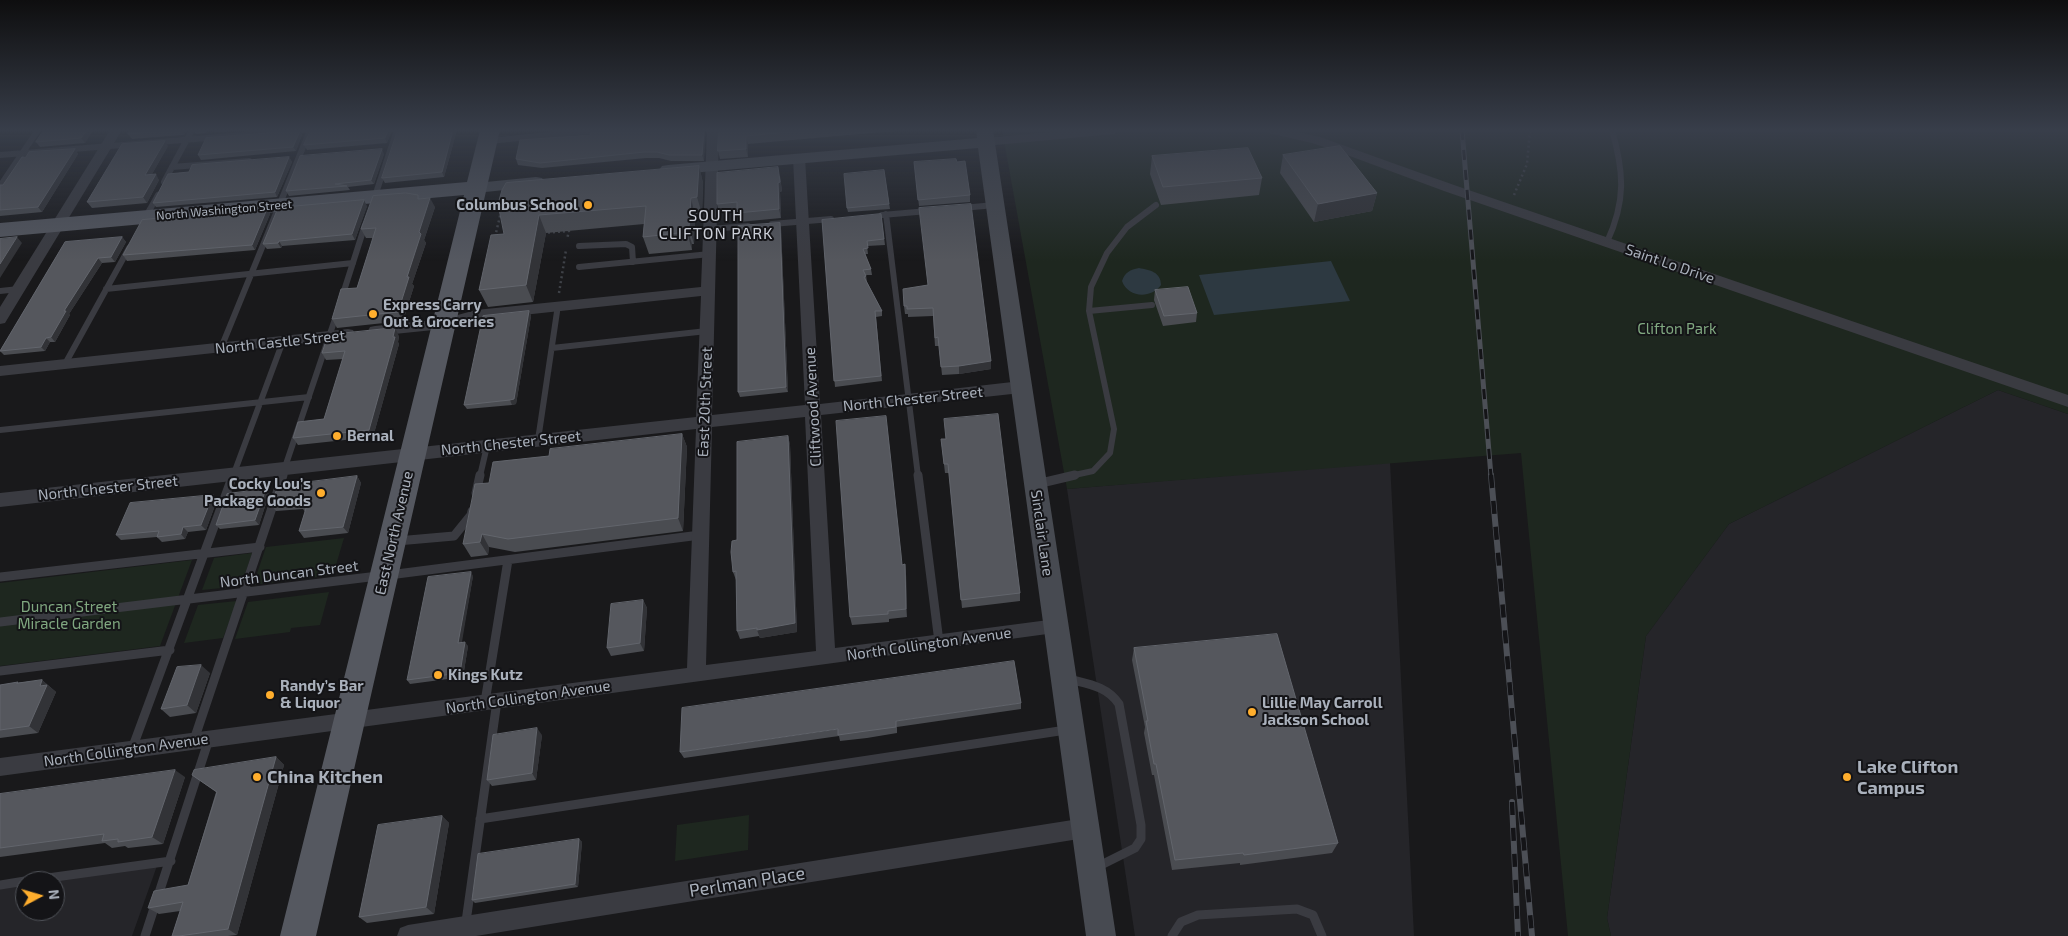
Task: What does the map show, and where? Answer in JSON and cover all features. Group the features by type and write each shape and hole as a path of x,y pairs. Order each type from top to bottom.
{"main road":[{"name":"East North Avenue","path":"298,936 479,174"},
{"name":"Sinclair Lane","path":"989,174 1101,936"},
{"name":"North Washington Street","path":"0,230 143,221 279,205 372,205 476,188 555,180"}],"street":[{"path":"0,319 89,174"},
{"name":"East 20th Street","path":"696,674 712,174"},
{"name":"Cliftwood Avenue","path":"800,174 826,657"},
{"name":"Saint Lo Drive","path":"1410,174 2068,401"},
{"name":"North Castle Street","path":"0,371 444,324 476,315 558,305 708,291"},
{"name":"North Chester Street","path":"0,500 1021,387"},
{"name":"North Collington Avenue","path":"0,767 1056,627"},
{"name":"Perlman Place","path":"408,936 465,931 1085,828"}],"lane":[{"path":"0,184 8,174"},
{"path":"143,221 168,174"},
{"path":"221,348 292,174"},
{"path":"145,936 171,861 201,740 244,593 382,174"},
{"path":"1607,242 1620,215 1622,174"},
{"path":"955,209 994,205"},
{"path":"1035,484 1093,471 1110,453 1114,429 1089,311 1091,287 1107,253 1127,227 1156,205"},
{"path":"877,215 936,210"},
{"path":"886,214 939,642"},
{"path":"766,225 840,218"},
{"path":"710,229 756,226"},
{"path":"65,364 132,241"},
{"path":"579,246 626,244 632,247 633,262"},
{"path":"579,266 710,254"},
{"path":"106,289 353,263"},
{"path":"0,291 19,289"},
{"path":"538,440 558,305"},
{"path":"1089,311 1152,305"},
{"path":"552,348 707,331"},
{"path":"132,749 283,341"},
{"path":"0,430 309,397"},
{"path":"392,542 454,536 471,515 487,446"},
{"name":"North Duncan Street","path":"0,622 701,535"},
{"path":"0,578 260,547"},
{"path":"465,931 480,819 491,702 508,560"},
{"path":"0,671 170,650"},
{"path":"1063,677 1108,690 1115,696 1119,704 1141,824 1141,839 1135,848 1091,870"},
{"path":"480,819 1071,730"},
{"path":"65,876 171,861"},
{"path":"0,885 15,883"},
{"path":"1172,936 1182,922 1198,915 1297,908 1313,915 1322,936"}],"path":[{"path":"1514,196 1524,174"},
{"path":"501,210 495,238 504,237"},
{"path":"541,234 569,231 567,240"},
{"path":"558,305 566,250"}],"shaded area":[{"path":"1331,261 1350,301 1214,315 1199,275"},
{"path":"1139,268 1157,274 1161,285 1157,290 1140,295 1129,291 1125,287 1122,281 1126,273"},
{"name":"Lake Clifton Campus","path":"1998,390 2068,414 2068,936 1611,936 1607,918 1646,636 1729,524"},
{"name":"Lillie May Carroll Jackson School","path":"1390,462 1414,936 1135,936 1067,489"},
{"path":"158,863 132,936 0,936 0,885 15,883 15,921 65,921 65,879"}],"green space":[{"name":"Clifton Park","path":"1010,174 2068,174 2068,414 1998,390 1729,524 1646,636 1607,918 1611,936 1568,936 1521,453 1067,489"},
{"path":"344,538 333,575 253,585 266,547"},
{"path":"252,553 241,586 202,590 214,558"},
{"name":"Duncan Street Miracle Garden","path":"192,560 160,646 0,666 0,583"},
{"path":"329,592 320,625 291,628 290,632 235,639 248,602"},
{"path":"237,601 223,638 184,643 198,605"},
{"path":"749,815 748,850 675,861 677,825"}],"building":[{"path":"11,174 59,174 38,207 0,210 0,185 3,185"},
{"path":"104,174 156,174 143,197 87,202"},
{"path":"168,174 282,174 275,192 153,203"},
{"path":"293,174 373,174 371,180 335,184 347,186 286,191"},
{"path":"383,174 425,174 382,178"},
{"path":"612,174 699,174 697,197 691,198 687,232 643,237 646,206 539,215 526,285 479,290 491,235 504,234 498,204 506,183"},
{"path":"717,174 779,174 779,209 737,213 737,202 717,204"},
{"path":"844,174 885,174 889,204 847,208"},
{"path":"915,174 967,174 970,195 918,200"},
{"path":"1158,174 1260,174 1262,178 1163,187"},
{"path":"1296,174 1362,174 1377,193 1318,204"},
{"path":"406,193 418,195 418,199 430,198 398,312 332,319 341,289 357,288 376,228 361,229 373,196"},
{"path":"364,200 352,234 263,244 278,208"},
{"path":"971,204 991,361 941,367 938,337 935,338 933,308 907,309 907,306 904,306 903,289 928,285 919,208"},
{"path":"267,209 252,245 123,255 142,220"},
{"path":"881,214 884,239 867,241 868,248 863,249 871,269 863,270 866,276 864,277 882,311 875,311 881,376 834,381 822,220"},
{"path":"780,223 786,387 738,392 738,226"},
{"path":"17,237 0,264 0,239"},
{"path":"122,237 111,257 98,258 64,311 66,311 51,337 46,338 41,347 0,351 65,242"},
{"path":"1188,287 1197,313 1164,316 1155,290"},
{"path":"529,311 514,399 464,405 483,316"},
{"path":"395,328 393,337 395,337 369,430 293,438 298,422 324,419 345,351 322,353 328,335"},
{"path":"998,414 1020,593 961,600 948,464 944,464 941,439 946,439 944,419"},
{"path":"886,416 902,565 905,564 906,609 888,611 888,614 850,617 836,421"},
{"path":"682,434 678,518 508,539 482,534 480,542 463,544 475,484 489,483 493,462 549,456 550,449"},
{"path":"788,436 795,623 757,630 757,628 737,631 736,571 733,572 731,552 732,541 737,540 737,442"},
{"path":"357,476 343,527 299,531 307,505 300,506 301,502 271,505 278,486"},
{"path":"266,489 255,520 216,525 227,494"},
{"path":"213,495 201,525 183,527 181,534 157,537 159,531 116,535 130,503"},
{"path":"471,572 458,643 465,642 460,673 407,680 428,577"},
{"path":"643,600 640,643 607,648 611,604"},
{"path":"1277,634 1338,843 1244,855 1243,853 1175,860 1156,764 1154,764 1134,648"},
{"path":"1014,661 1021,703 896,721 896,727 838,735 838,729 680,752 682,708"},
{"path":"201,665 187,705 161,709 177,667"},
{"path":"42,680 40,686 47,685 29,726 0,730 0,685"},
{"path":"537,728 532,773 487,780 493,735"},
{"path":"276,757 228,929 172,936 183,902 148,908 154,891 188,885 217,792 192,775 194,770"},
{"path":"175,770 152,837 118,842 118,839 102,841 104,834 0,848 0,794"},
{"path":"442,816 426,907 359,917 378,825"},
{"path":"579,839 575,884 472,900 478,854"}],"railway":[{"path":"1466,174 1491,476"},
{"path":"1491,475 1532,936"},
{"path":"1512,802 1518,936"}],"place":[{"name":"Columbus School","path":"588,205"},
{"name":"Express Carry Out & Groceries","path":"373,314"},
{"name":"Bernal","path":"337,436"},
{"name":"Cocky Lou’s Package Goods","path":"321,493"},
{"name":"Kings Kutz","path":"438,675"},
{"name":"Randy’s Bar & Liquor","path":"270,695"},
{"name":"Lillie May Carroll Jackson School","path":"1252,712"},
{"name":"China Kitchen","path":"257,777"},
{"name":"Lake Clifton Campus","path":"1847,777"}],"district":[{"name":"SOUTH CLIFTON PARK","path":"716,225"}]}
